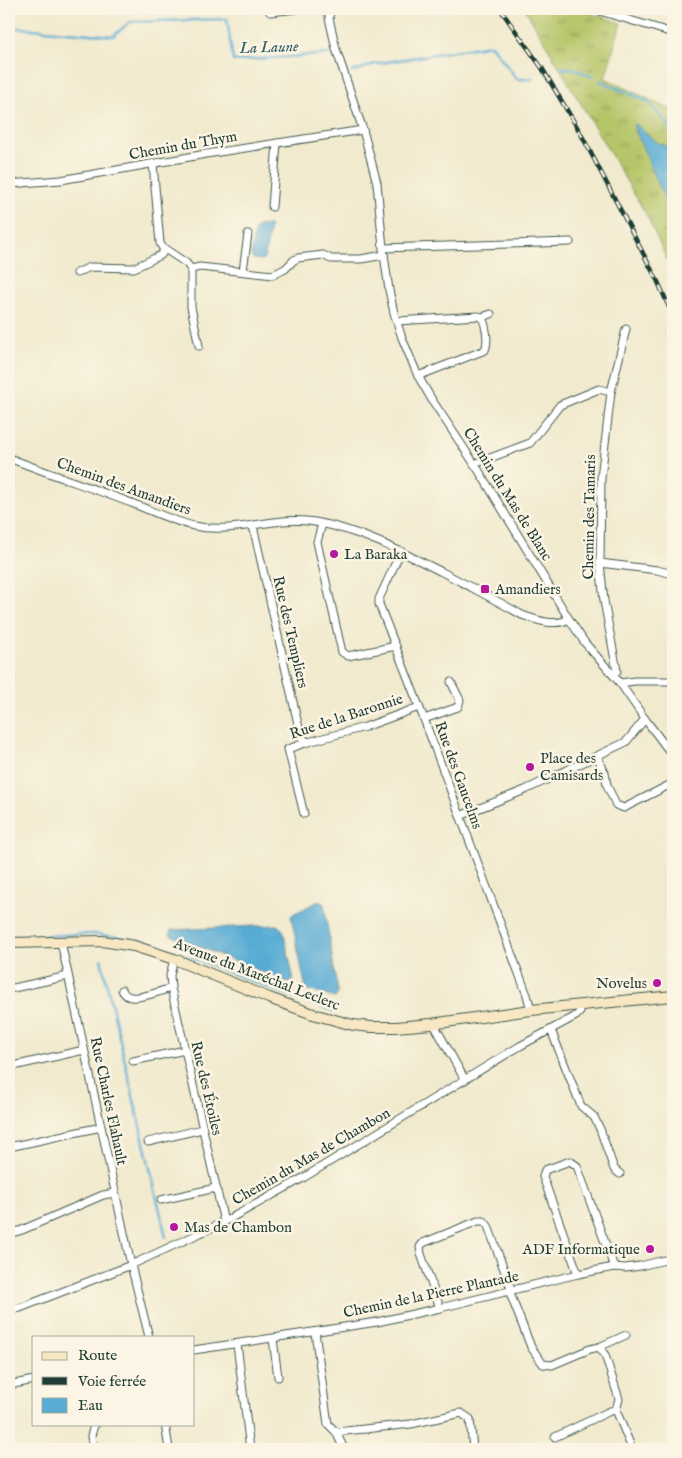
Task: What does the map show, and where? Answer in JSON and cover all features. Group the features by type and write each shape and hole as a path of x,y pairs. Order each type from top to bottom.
{"main road":[{"name":"Avenue du Maréchal Leclerc","path":"9,943 102,941 120,943 150,950 313,1014 353,1025 372,1027 396,1027 435,1023 531,1010 673,996"}],"street":[{"path":"270,12 297,9"},
{"path":"593,9 673,33"},
{"name":"Chemin du Mas de Blanc","path":"327,12 336,48 363,130 376,183 389,290 402,338 418,376 585,644 613,674 672,753"},
{"name":"Chemin du Thym","path":"9,184 61,180 206,154 363,130"},
{"path":"272,207 277,143"},
{"path":"153,164 160,243 191,269 190,307 199,346"},
{"path":"243,271 248,234"},
{"path":"191,269 200,267 272,275 285,269 298,258 323,255 331,259 361,259 384,252 570,242"},
{"path":"77,273 90,267 134,268 161,255 165,249"},
{"path":"397,321 467,316 482,317 491,314"},
{"path":"418,376 485,350 487,344 482,317"},
{"name":"Chemin des Tamaris","path":"613,674 617,671 604,601 600,563 601,471 611,392 626,329"},
{"path":"474,464 530,443 560,405 599,389 611,392"},
{"name":"Chemin des Amandiers","path":"9,458 172,520 208,529 293,521 315,522 347,530 401,552 522,615 541,622 564,622 569,619"},
{"path":"322,524 317,542 342,652 348,656 396,646"},
{"name":"Rue des Templiers","path":"253,526 301,737 308,742"},
{"name":"Rue des Gaucelms","path":"401,552 379,599 379,604 424,719 531,1010"},
{"path":"600,563 657,570 673,574"},
{"path":"620,683 673,681"},
{"path":"424,719 458,707 460,700 450,682"},
{"name":"Rue de la Baronnie","path":"304,814 288,749 365,727 419,707"},
{"path":"460,816 525,790 626,742 645,719"},
{"path":"597,756 605,772 607,785 616,805 624,808 673,783"},
{"name":"Rue Charles Flahault","path":"61,942 131,1265 149,1336"},
{"name":"Rue des Étoiles","path":"174,959 170,975 172,988 224,1222"},
{"path":"9,989 68,976"},
{"path":"122,990 123,993 130,997 138,997 172,988"},
{"name":"Chemin du Mas de Chambon","path":"9,1310 20,1308 131,1265 224,1222 303,1178 520,1046 576,1016 580,1012 580,1005"},
{"path":"435,1023 464,1080"},
{"path":"551,1030 581,1106 594,1117 614,1169 620,1174"},
{"path":"9,1068 84,1050"},
{"path":"133,1062 185,1050"},
{"path":"9,1147 101,1127"},
{"path":"148,1142 202,1129"},
{"path":"578,1274 543,1177 545,1170 570,1161 578,1166 614,1267"},
{"path":"161,1200 216,1188"},
{"path":"9,1234 31,1227 103,1195 115,1193"},
{"path":"440,1308 420,1254 420,1247 423,1243 478,1221 484,1221 488,1226 511,1290 511,1296 531,1348 543,1364 552,1365 626,1335"},
{"name":"Chemin de la Pierre Plantade","path":"195,1350 377,1322 578,1274 614,1267 640,1266 673,1258"},
{"path":"315,1332 328,1424 336,1432 344,1449"},
{"path":"273,1339 278,1377"},
{"path":"237,1344 250,1449"},
{"path":"599,1347 605,1355 619,1399 616,1410 632,1449"},
{"path":"9,1385 32,1380"},
{"path":"555,1437 616,1410"},
{"path":"336,1432 411,1424 461,1413 470,1419 473,1449"},
{"path":"93,1449 91,1436 94,1426"},
{"path":"165,1426 169,1449"}],"green space":[{"path":"525,9 577,9 621,23 605,78 673,111 673,273 647,216"}],"water":[{"path":"633,125 637,125 658,143 673,146 673,218"},
{"path":"268,225 270,227 265,257 262,260 253,259 251,255 255,229 259,226"},
{"path":"319,901 324,904 338,994 335,998 308,990 305,985 291,916"},
{"path":"277,925 283,930 294,980 287,982 170,935 171,930"}],"waterway":[{"name":"La Laune","path":"9,27 113,36 130,22 227,19 233,61 329,54"},
{"name":"La Laune","path":"352,72 375,64 491,45 517,79 532,79"},
{"name":"La Laune","path":"561,68 576,69 592,77"},
{"name":"La Laune","path":"600,81 649,102 673,131"},
{"path":"9,937 95,934 147,941 334,1011"},
{"path":"101,959 166,1237"}],"railway":[{"path":"500,9 542,68 580,132 658,282 673,316"}],"place":[{"name":"La Baraka","path":"334,554"},
{"name":"Amandiers","path":"485,589"},
{"name":"Place des Camisards","path":"530,767"},
{"name":"Novelus","path":"657,983"},
{"name":"Mas de Chambon","path":"174,1227"},
{"name":"ADF Informatique","path":"650,1249"}]}
